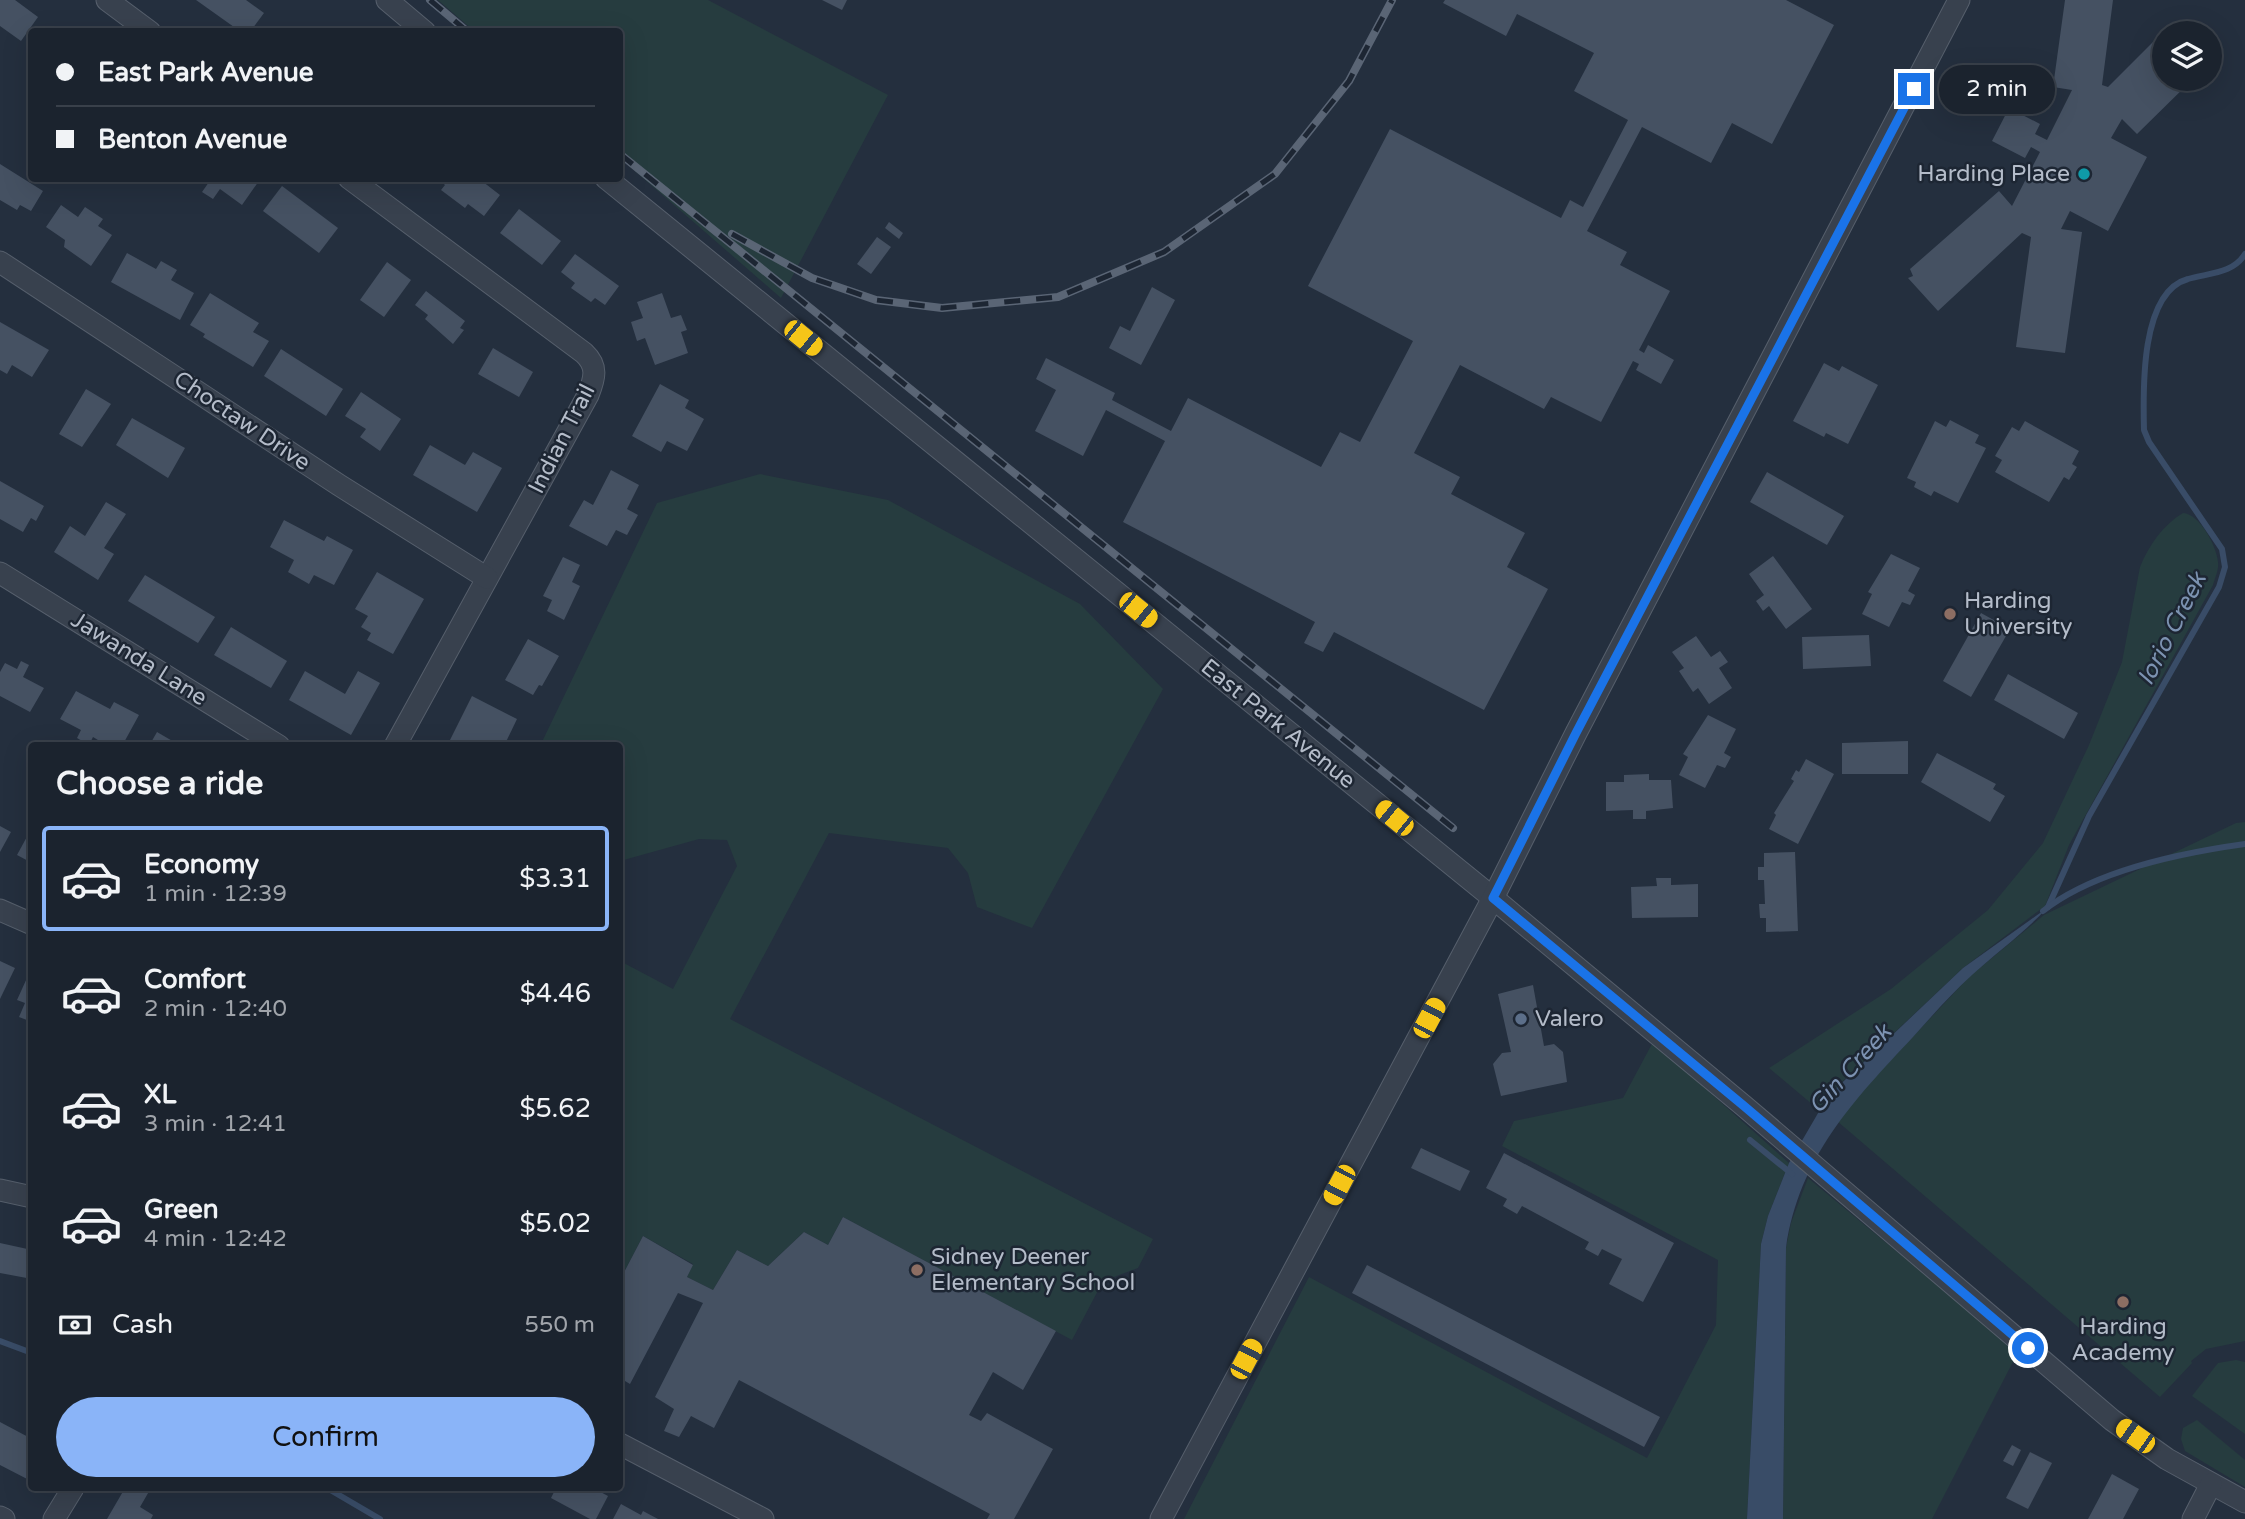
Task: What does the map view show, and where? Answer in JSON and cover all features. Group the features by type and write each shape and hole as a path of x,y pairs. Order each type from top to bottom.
{"street":[{"path":"107,0 145,28"},
{"path":"387,0 420,28"},
{"path":"1161,1519 1493,898 1576,733 1959,0"},
{"name":"Indian Trail","path":"354,182 592,360 595,370 588,395 398,742"},
{"name":"East Park Avenue","path":"611,182 1493,898 1838,1186 2112,1420 2167,1459 2245,1502"},
{"name":"Choctaw Drive","path":"0,262 339,485 487,578"},
{"name":"Jawanda Lane","path":"0,573 273,742"},
{"path":"0,910 28,922"},
{"path":"0,1190 28,1196"},
{"path":"623,1446 763,1519"},
{"path":"2193,1519 2211,1483"},
{"path":"54,1519 71,1491"}],"green space":[{"path":"438,0 708,0 888,95 781,298 623,161 623,28 471,28"},
{"path":"760,474 888,500 1080,604 1163,689 1032,928 977,907 968,873 948,848 829,833 730,1019 1153,1239 1138,1268 1103,1281 1072,1340 843,1217 828,1245 804,1232 768,1266 737,1250 713,1290 687,1277 693,1264 643,1236 623,1274 623,963 673,989 737,866 727,840 699,839 623,860 623,742 542,742 657,503"},
{"path":"2183,513 2196,519 2214,548 2218,565 2213,585 2069,845 2045,906 1963,968 1842,1082 1819,1110 1769,1068 1891,989 1988,910 2043,843 2089,745 2122,662 2140,567 2157,536"},
{"name":"Harding Academy","path":"2245,822 2245,1341 2206,1349 2191,1361 2160,1397 1837,1121 1857,1096 1970,976 2044,915 2236,823"},
{"path":"1653,1042 1789,1163 1768,1216 1761,1244 1747,1519 1184,1519 1309,1277 1647,1458 1716,1325 1718,1260 1502,1146 1514,1121 1623,1098"},
{"path":"1808,1178 2018,1352 1932,1519 1783,1519 1786,1248 1791,1223"},
{"path":"2236,1360 2245,1362 2245,1434 2192,1396 2218,1363"},
{"path":"2197,1420 2245,1460 2245,1487 2185,1451 2181,1439 2183,1428"}],"water":[{"path":"2047,908 1942,1005 1850,1107 1816,1158 1793,1215 1786,1248 1783,1519 1747,1519 1761,1244 1768,1216 1789,1163 1828,1096 1963,968"}],"building":[{"path":"0,0 15,0 38,17 21,41 0,26"},
{"path":"196,0 246,0 264,13 253,28 235,28"},
{"path":"822,0 847,0 842,10"},
{"path":"1445,0 1786,0 1834,25 1772,144 1732,123 1711,163 1642,127 1587,231 1627,252 1620,265 1670,291 1639,350 1644,353 1648,345 1674,360 1661,384 1636,370 1639,364 1633,361 1601,422 1551,397 1544,409 1460,365 1414,453 1460,477 1451,494 1525,533 1507,567 1548,589 1484,710 1334,632 1323,652 1304,643 1315,622 1123,522 1165,441 1106,410 1083,456 1035,431 1056,390 1036,379 1046,358 1115,393 1112,400 1171,431 1188,398 1321,467 1340,432 1360,442 1413,341 1308,286 1390,129 1561,218 1570,200 1583,207 1628,120 1574,91 1594,53 1517,14 1506,36 1443,3"},
{"name":"Harding Place","path":"2065,0 2113,0 2102,85 2108,87 2152,43 2152,91 2181,91 2137,134 2122,119 2111,138 2147,157 2108,231 2070,211 2061,229 2082,232 2065,353 2016,347 2031,237 2022,233 1938,311 1908,278 1913,276 1910,269 1999,191 2012,206 2040,152 2031,147 2025,158 1992,141 2009,108 2040,124 2035,134 2047,140 2072,90 2053,87"},
{"path":"0,164 43,191 31,211 20,205 17,210 0,200"},
{"path":"209,182 258,182 242,205 220,189 213,199 202,192"},
{"path":"442,182 483,182 500,195 484,216 468,204 465,208 441,190 445,185"},
{"path":"282,186 338,228 319,253 263,211"},
{"path":"61,205 78,217 85,207 103,219 98,226 112,235 91,266 64,247 65,240 46,227"},
{"path":"519,209 561,241 542,265 500,233"},
{"path":"889,222 903,233 899,239 885,228"},
{"path":"877,237 891,247 871,274 857,264"},
{"path":"127,253 156,269 161,261 177,270 171,280 194,293 180,320 111,282"},
{"path":"575,254 619,286 605,305 595,298 591,302 571,288 575,283 561,272"},
{"path":"387,262 411,280 384,317 360,300"},
{"path":"1152,287 1175,300 1141,365 1109,348 1120,326 1130,331"},
{"path":"426,291 465,321 460,328 464,330 453,344 425,319 428,315 415,305"},
{"path":"210,293 259,323 253,332 269,341 253,367 203,337 205,334 190,325"},
{"path":"662,293 671,318 681,315 687,330 681,332 688,353 655,365 645,338 637,341 631,322 643,318 637,302"},
{"path":"0,322 49,350 32,377 12,365 7,374 0,370"},
{"path":"493,348 533,372 519,397 478,374"},
{"path":"281,349 343,389 326,416 264,376"},
{"path":"1824,363 1839,371 1842,366 1878,385 1848,444 1826,433 1824,437 1793,421"},
{"path":"660,384 689,400 685,408 704,419 687,451 667,441 661,452 632,436"},
{"path":"86,389 111,404 82,447 59,434"},
{"path":"361,392 401,419 380,451 360,437 366,429 345,416"},
{"path":"132,418 185,448 168,478 116,445"},
{"path":"1950,420 1979,435 1975,443 1986,448 1958,503 1934,491 1931,496 1914,487 1916,482 1907,478 1935,421 1946,427"},
{"path":"2025,421 2079,451 2072,464 2077,467 2069,480 2064,477 2049,502 1995,472 2002,460 1995,456 2012,427 2019,431"},
{"path":"430,445 465,465 473,452 502,468 477,512 413,475"},
{"path":"611,470 639,485 627,509 638,515 627,535 616,530 607,546 569,526 584,500 593,505"},
{"path":"1767,472 1844,516 1827,545 1750,502"},
{"path":"0,481 44,506 36,521 31,518 23,532 0,519"},
{"path":"106,502 126,514 104,548 114,554 98,580 54,552 70,526 85,536"},
{"path":"284,520 324,541 327,536 353,550 334,585 314,575 309,584 288,572 294,560 270,547"},
{"path":"1891,554 1920,568 1908,591 1915,595 1910,605 1902,602 1889,627 1862,614 1872,594 1868,592"},
{"path":"1773,556 1812,609 1786,629 1769,606 1763,611 1756,601 1764,595 1749,574"},
{"path":"563,557 580,565 572,582 580,586 564,620 547,611 552,600 543,596"},
{"path":"377,572 424,599 393,654 367,640 371,633 361,627 368,616 355,609"},
{"path":"145,575 215,617 198,643 128,601"},
{"path":"1981,613 2010,629 1971,697 1943,681"},
{"path":"231,627 287,661 271,688 214,655"},
{"path":"1869,635 1871,666 1803,669 1802,637"},
{"path":"1696,636 1711,657 1720,651 1728,662 1719,668 1732,688 1709,704 1698,688 1693,692 1679,671 1684,668 1672,652"},
{"path":"528,639 559,656 542,686 539,685 533,695 505,680"},
{"path":"21,661 29,665 23,677 44,688 30,712 0,696 0,672 5,663 17,669"},
{"path":"305,671 345,694 358,671 380,683 351,735 289,700"},
{"path":"2008,674 2078,713 2064,739 1994,700"},
{"path":"76,691 110,709 114,702 139,715 124,742 101,742 93,737 90,742 84,742 77,738 81,730 60,719"},
{"path":"472,696 517,719 506,742 449,742"},
{"path":"1708,715 1736,729 1724,753 1731,757 1725,768 1717,765 1705,788 1679,775 1688,757 1683,754"},
{"path":"157,732 174,742 151,742"},
{"path":"1908,741 1908,774 1842,774 1842,743"},
{"path":"1937,753 1996,784 1993,789 2005,796 1990,822 1921,782"},
{"path":"1806,759 1834,774 1798,844 1769,829 1776,815 1774,813 1794,781 1791,779 1796,770 1799,772"},
{"path":"1649,774 1649,780 1671,780 1673,808 1646,811 1646,819 1633,819 1633,810 1606,811 1606,782 1624,782 1624,775"},
{"path":"0,826 11,832 0,852"},
{"path":"28,835 28,861 17,855"},
{"path":"1795,852 1798,931 1766,932 1766,918 1760,918 1759,904 1765,904 1764,880 1758,880 1758,867 1764,867 1764,853"},
{"path":"1656,878 1671,878 1671,885 1698,884 1698,917 1632,918 1631,887 1657,886"},
{"path":"0,961 15,968 0,999"},
{"path":"28,976 28,1020 19,1017 25,1003 17,1000"},
{"name":"Valero","path":"1533,985 1544,1046 1554,1044 1563,1052 1567,1082 1501,1096 1493,1064 1502,1053 1511,1052 1498,994"},
{"path":"1421,1148 1470,1171 1460,1191 1411,1168"},
{"path":"1504,1153 1674,1243 1643,1302 1609,1284 1622,1259 1602,1249 1598,1256 1585,1249 1589,1242 1522,1206 1517,1214 1503,1206 1507,1199 1486,1188"},
{"name":"Sidney Deener Elementary School","path":"843,1217 1056,1331 1023,1390 993,1372 969,1415 981,1421 987,1413 1053,1449 1014,1519 987,1519 990,1514 739,1380 714,1428 691,1416 679,1437 664,1431 674,1409 655,1397 703,1303 678,1293 630,1384 623,1380 623,1274 643,1236 693,1265 687,1277 713,1290 737,1250 768,1266 804,1232 828,1245"},
{"path":"0,1243 28,1249 28,1278 0,1273"},
{"path":"1367,1265 1660,1417 1644,1447 1352,1293"},
{"path":"0,1422 28,1437 28,1479 0,1465"},
{"path":"2012,1445 2021,1450 2013,1466 2003,1461"},
{"path":"2030,1452 2052,1463 2028,1509 2006,1498"},
{"path":"2112,1474 2139,1489 2123,1519 2088,1519"},
{"path":"123,1491 149,1491 140,1507 153,1515 151,1519 107,1519"},
{"path":"554,1491 599,1491 608,1496 596,1519 590,1519 551,1498"},
{"path":"621,1504 641,1515 643,1511 658,1519 613,1519"}],"waterway":[{"name":"Iorio Creek","path":"2048,907 2089,816 2219,587 2225,567 2222,549 2149,442 2144,430 2145,369 2153,322 2161,303 2172,288 2188,279 2234,266 2245,254"},
{"name":"Gin Creek","path":"2043,911 2087,884 2113,874 2166,858 2245,844"},
{"path":"1750,1140 1792,1174"},
{"path":"0,1341 28,1352"},
{"path":"332,1491 380,1519"}],"railway":[{"path":"430,0 463,28"},
{"path":"732,234 812,278 876,300 942,308 1058,297 1164,252 1275,174 1349,81 1392,0"},
{"path":"623,156 1453,828"}],"place":[{"name":"Harding Place","path":"2084,174"},
{"name":"Harding University","path":"1950,614"},
{"name":"Valero","path":"1521,1019"},
{"name":"Sidney Deener Elementary School","path":"917,1270"},
{"name":"Harding Academy","path":"2123,1302"}],"route":[{"path":"1914,89 1810,283 1493,898 1744,1106 2028,1348"}]}
